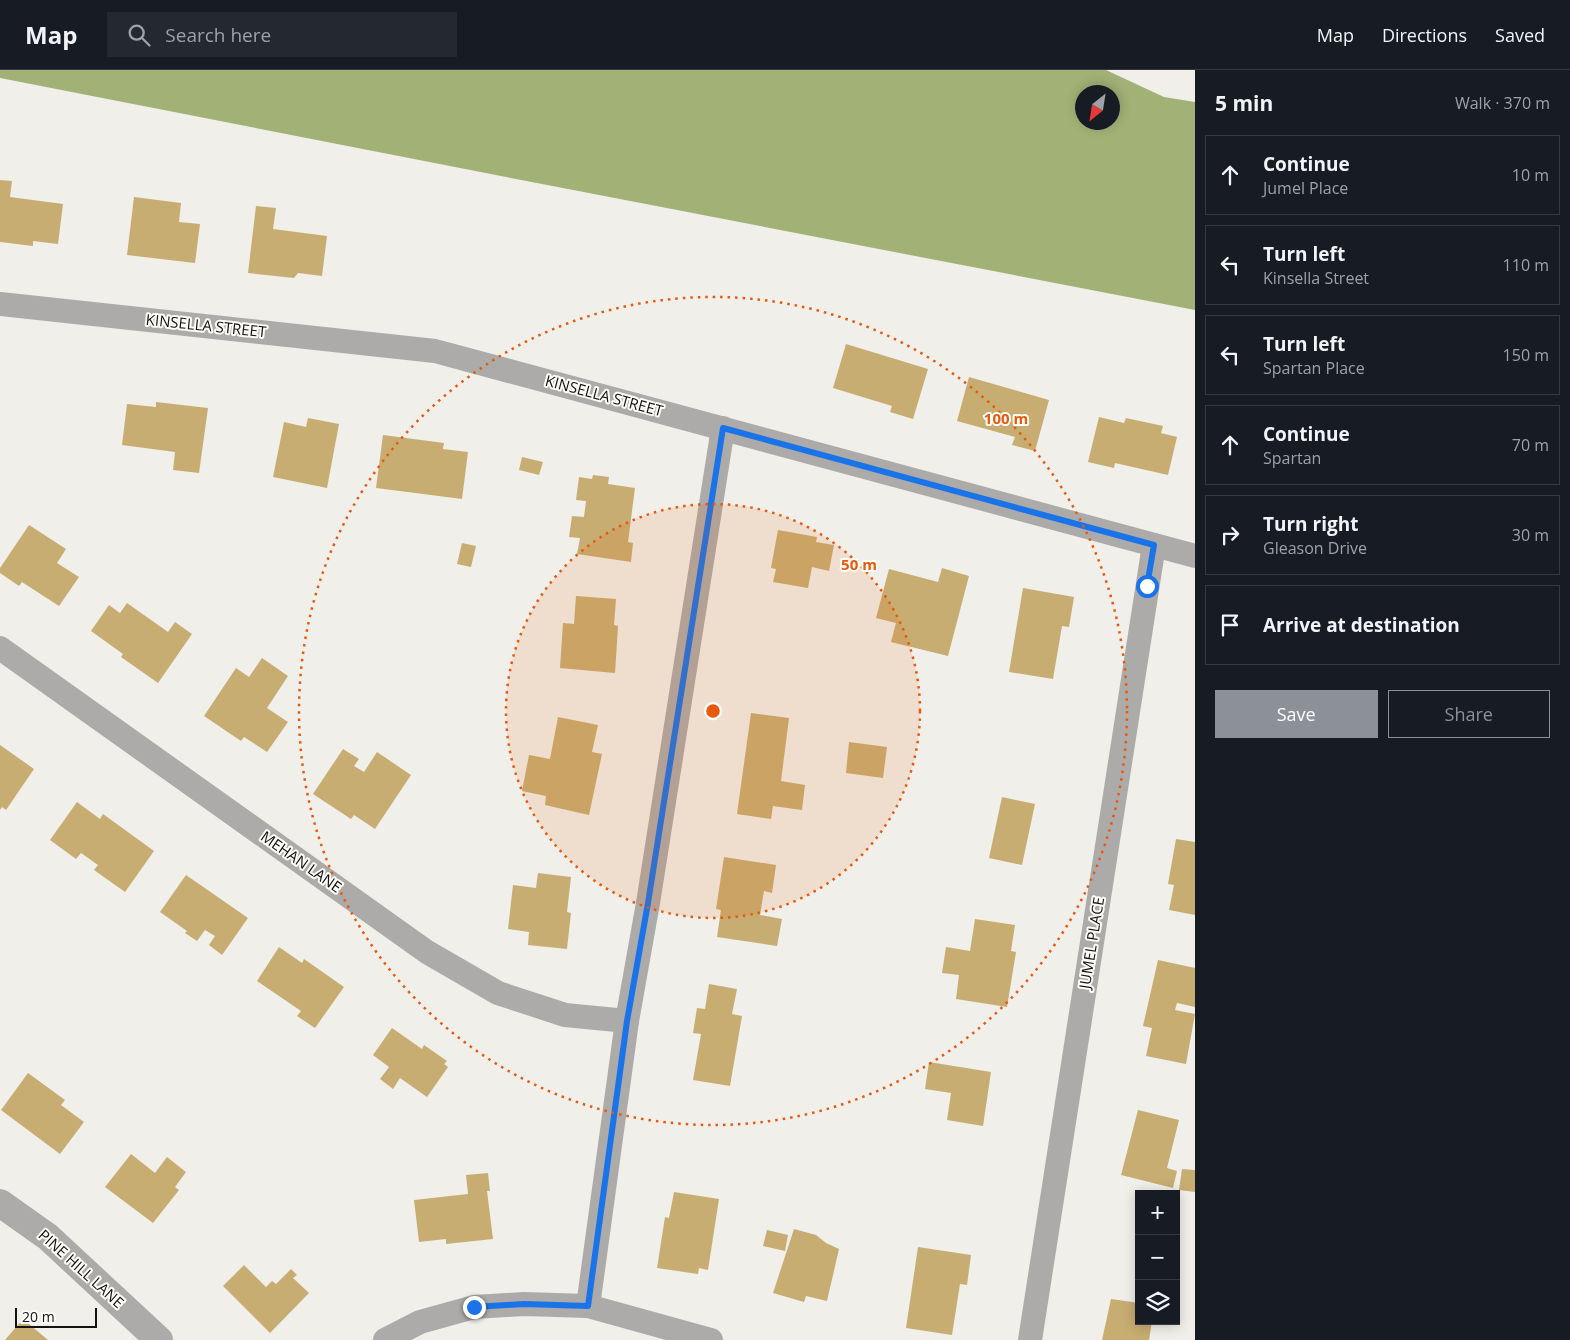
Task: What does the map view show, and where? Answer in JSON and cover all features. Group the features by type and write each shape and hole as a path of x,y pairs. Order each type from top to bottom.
{"street":[{"name":"KINSELLA STREET","path":"0,304 435,350 1195,556"},
{"path":"588,1306 627,1021 648,903 723,428"},
{"name":"JUMEL PLACE","path":"1030,1340 1154,545"},
{"name":"MEHAN LANE","path":"0,648 427,952 498,993 565,1015 627,1021"},
{"name":"PINE HILL LANE","path":"0,1203 48,1237 159,1340"},
{"path":"385,1340 420,1322 474,1307 524,1304 588,1306 711,1340"}],"green space":[{"path":"0,70 1106,70 1164,97 1195,102 1195,310 0,78"}],"building":[{"path":"0,180 12,181 10,197 63,204 58,244 33,241 33,246 0,242"},
{"path":"134,197 181,203 179,222 200,224 195,263 127,255"},
{"path":"256,206 276,208 273,229 327,236 322,276 298,273 294,278 248,273"},
{"path":"846,344 928,369 913,419 890,412 892,406 833,388"},
{"path":"969,377 1049,400 1035,451 1012,445 1015,437 957,421"},
{"path":"156,402 208,408 199,473 173,470 175,452 122,445 127,404 156,407"},
{"path":"1099,417 1124,423 1126,418 1163,426 1161,433 1177,437 1168,475 1115,463 1114,468 1088,462"},
{"path":"308,418 339,424 327,488 273,477 284,422 306,427"},
{"path":"383,435 444,443 443,449 468,452 462,499 376,488"},
{"path":"522,457 543,462 539,475 519,470"},
{"path":"593,475 609,477 608,484 635,488 628,542 633,543 631,562 577,554 580,538 569,537 572,516 584,517 586,501 576,500 579,477 592,479"},
{"path":"29,525 66,549 57,563 79,577 59,606 22,582 19,586 0,573 0,568"},
{"path":"778,530 817,537 816,542 834,545 829,571 812,567 808,588 773,582 776,569 771,568"},
{"path":"462,543 476,546 471,567 457,564"},
{"path":"942,568 969,576 948,656 891,642 896,623 876,618 889,569 938,582"},
{"path":"1023,588 1074,597 1069,627 1062,626 1053,679 1009,672"},
{"path":"576,596 616,599 614,625 618,626 615,673 560,668 563,623 574,624"},
{"path":"127,603 168,632 175,622 192,634 158,683 121,657 123,654 91,631 109,605 120,613"},
{"path":"262,658 288,676 267,708 288,722 267,752 244,737 241,741 204,716 236,668 249,677"},
{"path":"751,713 789,718 781,781 805,785 802,810 773,806 771,819 737,814"},
{"path":"558,717 598,725 592,752 602,754 589,815 545,805 546,796 522,791 529,755 550,759"},
{"path":"849,742 887,747 883,778 846,773"},
{"path":"0,745 34,769 6,810 2,807 0,810"},
{"path":"343,749 359,759 354,766 364,772 377,752 411,775 375,829 354,815 351,819 313,794"},
{"path":"1002,797 1035,804 1022,865 989,858"},
{"path":"77,802 100,819 103,814 154,851 125,892 94,870 98,865 81,853 76,859 50,840"},
{"path":"1176,839 1195,842 1195,915 1169,910 1174,885 1168,884"},
{"path":"724,857 776,865 772,893 764,891 760,915 782,919 777,946 717,937 721,910 716,909"},
{"path":"538,873 571,877 567,912 571,913 567,949 528,945 529,932 508,929 513,885 536,888"},
{"path":"186,875 248,918 222,955 209,945 215,936 205,930 197,941 185,933 187,931 160,912"},
{"path":"975,919 1015,925 1011,951 1016,952 1007,1007 956,999 959,975 942,973 946,947 970,951"},
{"path":"279,947 302,963 304,959 344,987 315,1028 297,1016 301,1011 257,981"},
{"path":"1158,960 1195,968 1195,1007 1177,1003 1175,1010 1195,1014 1186,1064 1146,1056 1152,1028 1143,1026"},
{"path":"709,984 737,989 732,1014 742,1016 730,1086 693,1080 701,1034 693,1033 697,1008 705,1009"},
{"path":"392,1028 422,1049 424,1045 447,1061 444,1064 448,1067 427,1097 400,1078 393,1089 380,1079 389,1067 373,1055"},
{"path":"929,1062 991,1072 983,1126 947,1120 951,1093 925,1089"},
{"path":"28,1073 65,1100 61,1105 84,1122 60,1154 1,1110"},
{"path":"1138,1110 1179,1120 1167,1168 1177,1171 1173,1188 1121,1175"},
{"path":"131,1154 155,1173 167,1157 186,1172 175,1187 179,1190 153,1223 105,1187"},
{"path":"1182,1169 1195,1170 1195,1192 1179,1190"},
{"path":"488,1173 490,1191 487,1191 493,1239 446,1244 446,1239 419,1242 414,1200 468,1194 466,1175"},
{"path":"674,1192 719,1199 708,1270 699,1268 698,1274 657,1268 665,1217 669,1218"},
{"path":"794,1229 816,1235 826,1243 839,1249 827,1301 806,1296 804,1302 773,1293"},
{"path":"767,1230 788,1235 785,1251 763,1246"},
{"path":"918,1247 971,1255 967,1285 960,1284 952,1335 906,1328"},
{"path":"244,1265 266,1287 272,1281 276,1284 291,1269 297,1275 293,1278 309,1293 270,1333 223,1286"},
{"path":"1111,1299 1135,1302 1135,1325 1151,1325 1149,1340 1102,1340"},
{"path":"23,1319 48,1340 5,1340"}],"route":[{"path":"474,1307 524,1304 588,1306 627,1021 648,903 723,428 1154,545 1147,586"}]}
